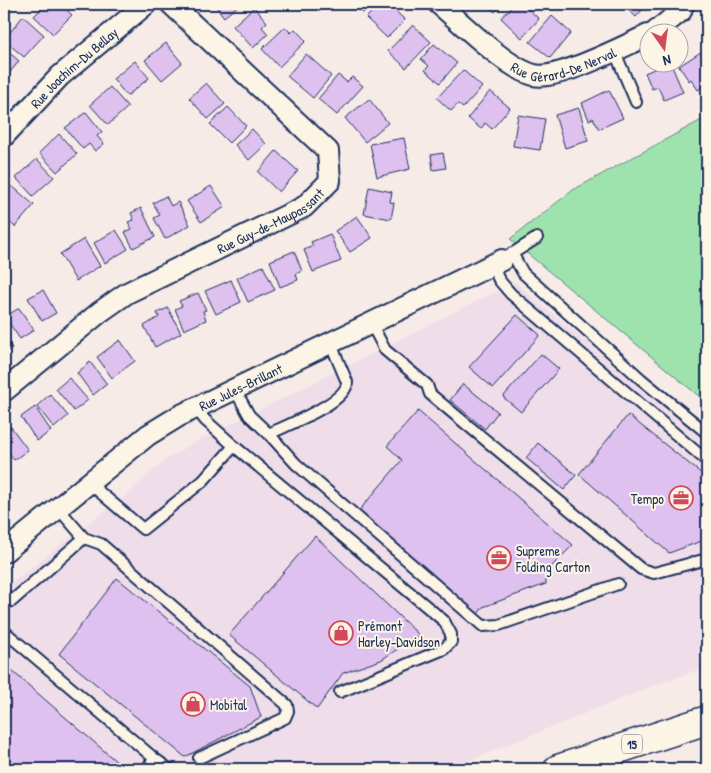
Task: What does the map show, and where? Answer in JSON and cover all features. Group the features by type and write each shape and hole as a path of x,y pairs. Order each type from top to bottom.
{"highway":[{"name":"15","path":"558,769 707,720"}],"street":[{"name":"Rue Joachim-Du Bellay","path":"4,136 60,76 146,4"},
{"name":"Rue Guy-de-Maupassant","path":"4,391 100,312 127,293 304,208 330,181 328,151 171,4"},
{"name":"Rue Gérard-De Nerval","path":"439,4 510,63 534,75 556,75 638,39"},
{"path":"667,22 681,11 683,4"},
{"name":"Rue Jules-Brillant","path":"4,552 148,435 195,407 502,259"}],"lane":[{"path":"614,50 636,102"},
{"path":"502,259 537,238"},
{"path":"502,259 523,273 641,379 707,434"},
{"path":"502,259 499,280 511,294 707,461"},
{"path":"371,323 385,350 427,385 430,394 641,568 654,573 707,560"},
{"path":"269,434 331,403 344,392 347,382 330,342"},
{"path":"234,388 249,415 296,464 483,626 499,625 618,584"},
{"path":"195,407 205,420 234,446 444,621 451,634 452,642 444,649 340,692"},
{"path":"89,483 143,529 203,481 234,446"},
{"path":"58,508 84,538 101,544 287,705 288,711 285,718 199,758"},
{"path":"4,595 12,602 84,538"},
{"path":"4,631 168,769"},
{"path":"146,769 155,759"}],"shaded area":[{"path":"515,282 707,443 707,667 660,683 448,769 4,769 4,588 126,495 164,461 187,446"}],"green space":[{"path":"707,117 707,403 510,239 573,190"}],"building":[{"path":"46,4 61,4 72,15 53,34 34,16"},
{"path":"72,4 83,4 78,9"},
{"path":"214,4 240,4 224,17"},
{"path":"352,4 371,4 363,13"},
{"path":"379,4 388,4 405,20 387,38 366,18"},
{"path":"485,4 502,4 495,12"},
{"path":"514,4 523,4 539,19 522,38 501,18"},
{"path":"622,4 647,4 636,17"},
{"path":"254,7 267,22 262,27 268,34 253,48 233,26"},
{"path":"23,16 44,35 24,57 4,40"},
{"path":"552,16 571,33 550,58 530,42"},
{"path":"413,25 431,42 406,68 388,51"},
{"path":"285,27 291,33 295,29 306,41 279,67 262,49"},
{"path":"166,43 182,63 162,80 145,60"},
{"path":"434,44 457,63 440,83 425,70 429,66 421,59"},
{"path":"4,48 19,61 4,80"},
{"path":"707,48 707,84 698,90 691,79 689,81 683,72 688,72 688,60"},
{"path":"306,54 331,76 313,98 287,76"},
{"path":"135,61 149,78 127,96 113,79"},
{"path":"463,70 482,87 463,108 458,104 451,111 437,98"},
{"path":"674,72 683,92 664,100 658,87 652,89 645,73"},
{"path":"338,75 347,82 352,77 363,86 337,115 318,99"},
{"path":"206,83 225,104 208,119 189,98"},
{"path":"110,87 128,107 108,125 90,105"},
{"path":"609,90 623,118 599,129 593,118 589,120 582,103"},
{"path":"490,91 510,108 492,129 485,123 481,129 468,118"},
{"path":"369,99 388,123 365,142 345,118"},
{"path":"228,107 246,126 229,143 210,124"},
{"path":"579,108 588,141 565,148 555,115"},
{"path":"86,112 102,132 97,136 104,144 95,151 89,144 83,149 65,128"},
{"path":"518,115 545,119 540,150 513,146"},
{"path":"252,129 266,144 249,160 235,145"},
{"path":"59,134 77,154 57,172 39,153"},
{"path":"404,138 410,169 377,177 370,144"},
{"path":"276,151 298,171 279,192 258,172"},
{"path":"443,153 446,168 433,170 431,155"},
{"path":"37,159 54,177 33,196 16,178"},
{"path":"12,186 34,205 15,227 4,217 4,195"},
{"path":"211,186 225,207 201,222 187,201"},
{"path":"369,187 392,192 390,202 394,203 391,219 364,214"},
{"path":"166,196 171,206 178,202 190,225 165,239 154,218 160,215 153,203"},
{"path":"141,208 155,237 133,248 125,232 132,229 128,222 134,220 131,213"},
{"path":"357,216 372,238 350,252 335,231"},
{"path":"116,230 128,249 105,263 94,243"},
{"path":"330,234 341,261 313,272 304,250 313,246 311,242"},
{"path":"84,239 100,266 76,281 60,254"},
{"path":"294,251 302,271 296,274 298,280 280,287 270,261"},
{"path":"263,266 275,290 248,302 237,278"},
{"path":"231,280 241,302 216,314 205,291"},
{"path":"43,290 56,313 42,321 28,298"},
{"path":"198,293 206,310 203,311 206,320 184,330 175,309 182,306 179,301"},
{"path":"19,308 34,330 20,339 5,317"},
{"path":"168,308 181,333 155,347 144,326 159,317 157,313"},
{"path":"517,315 540,335 493,388 469,367"},
{"path":"4,336 12,348 4,354"},
{"path":"120,340 135,361 112,378 97,357"},
{"path":"541,354 559,369 521,412 503,397"},
{"path":"90,362 107,384 93,395 77,373"},
{"path":"69,378 88,400 74,411 56,389"},
{"path":"463,384 498,412 485,429 450,400"},
{"path":"50,394 68,416 54,428 37,406"},
{"path":"35,407 51,431 37,441 21,417"},
{"path":"418,411 573,545 545,573 546,584 483,607 478,614 357,513 402,460 387,446"},
{"path":"628,415 707,478 707,539 669,553 579,474"},
{"path":"11,427 28,450 14,460 4,446 4,433"},
{"path":"538,443 576,475 564,490 526,458"},
{"path":"315,536 419,635 381,660 343,673 317,709 229,635"},
{"path":"117,578 250,686 261,717 185,757 59,654"},
{"path":"4,664 125,769 4,769"}],"place":[{"name":"Tempo","path":"681,498"},
{"name":"Supreme Folding Carton","path":"499,558"},
{"name":"Prémont Harley-Davidson","path":"341,633"},
{"name":"Mobital","path":"193,704"}]}
